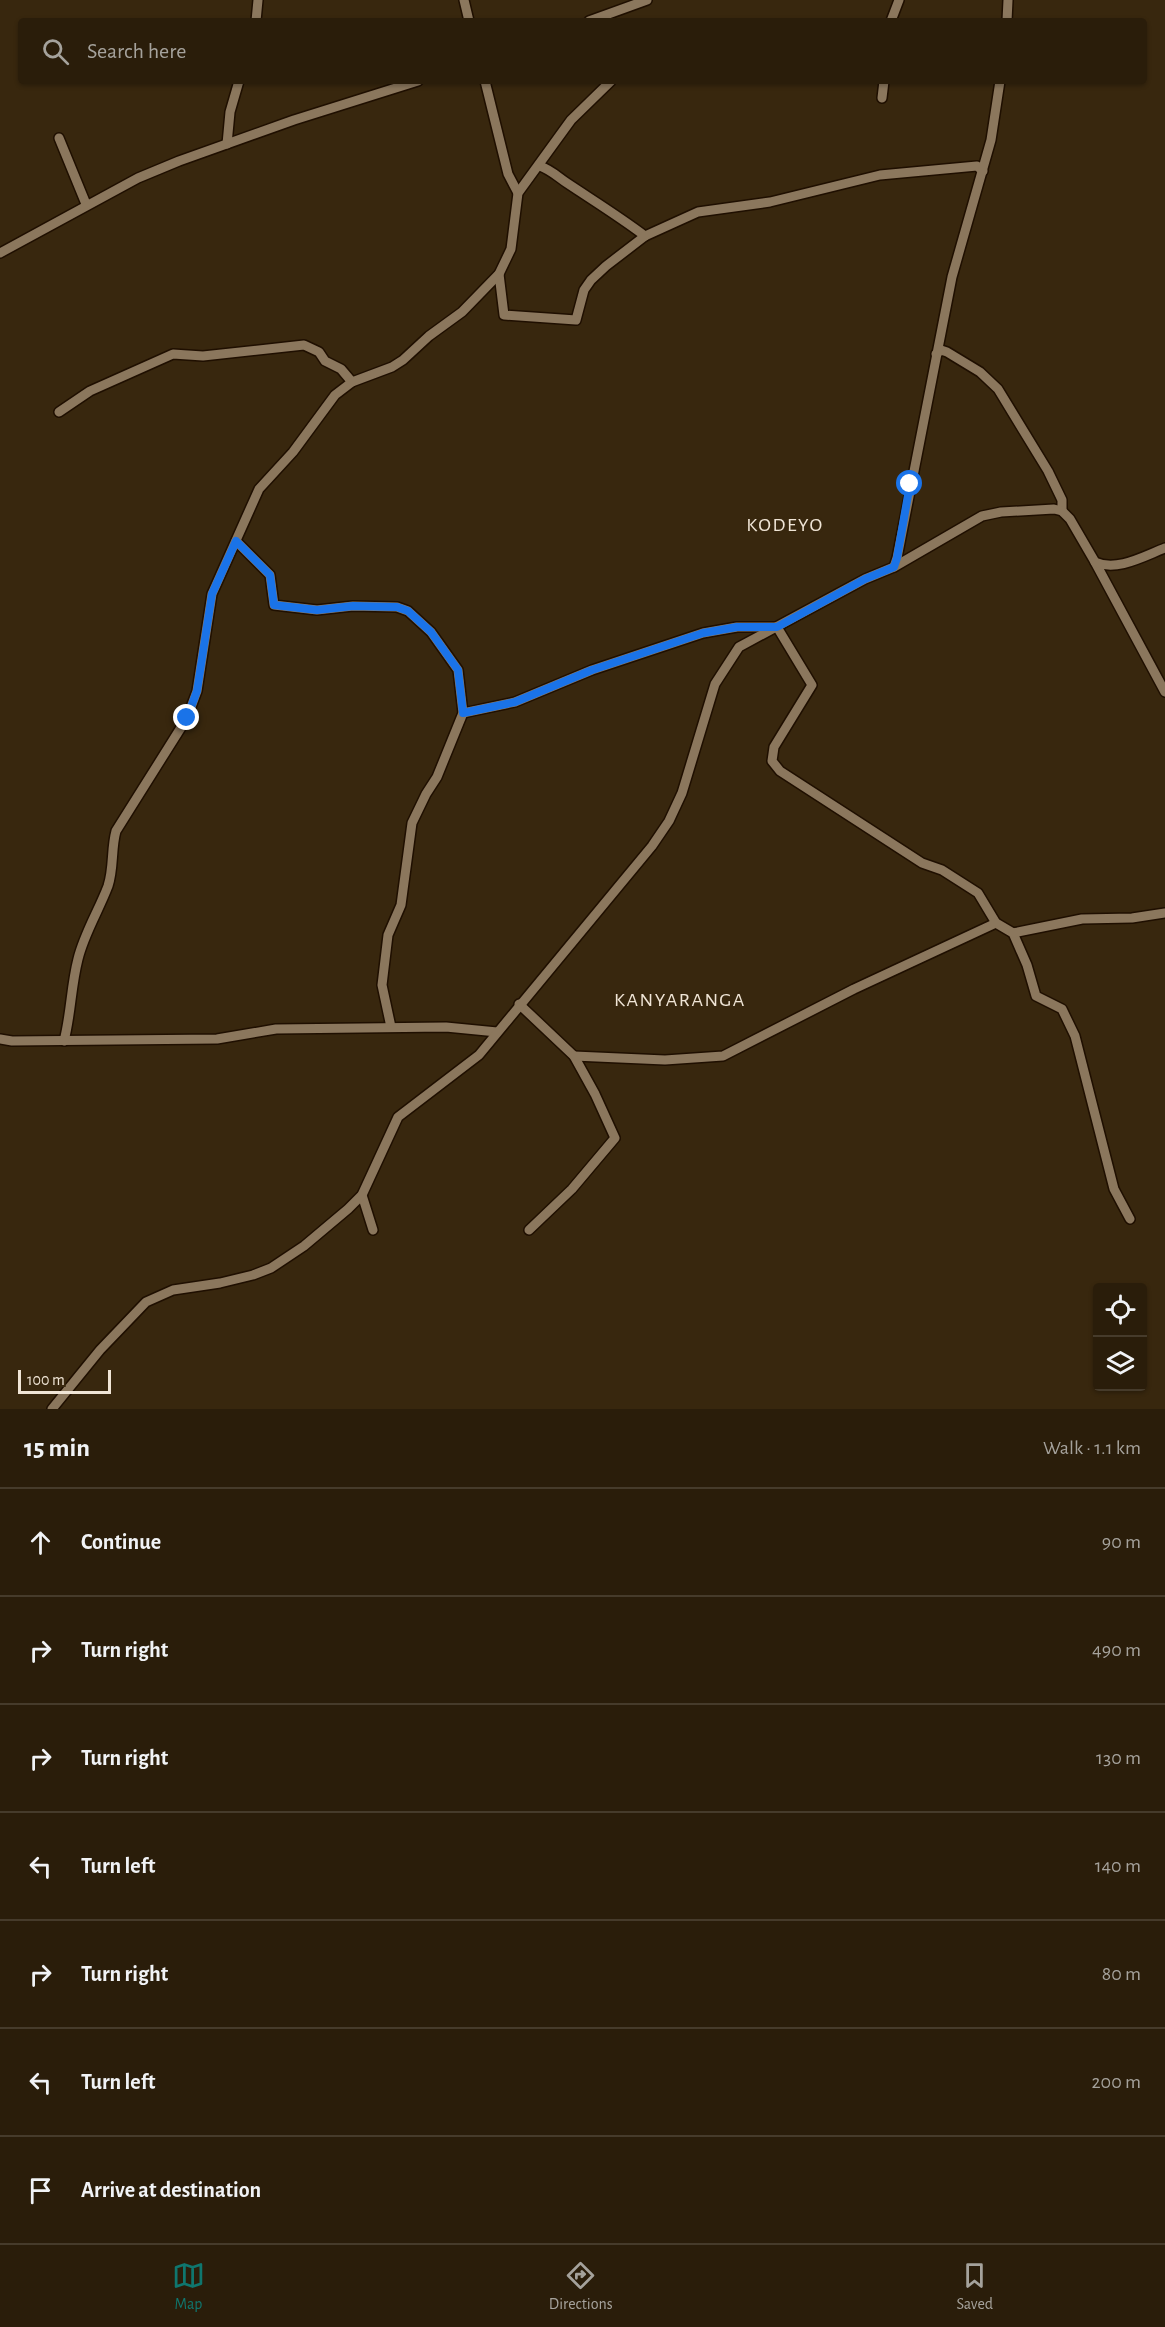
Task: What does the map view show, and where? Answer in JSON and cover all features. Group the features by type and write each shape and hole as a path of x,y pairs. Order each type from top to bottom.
{"street":[{"path":"256,18 258,0"},
{"path":"464,0 468,18"},
{"path":"595,18 620,5 647,0"},
{"path":"892,18 899,0"},
{"path":"1007,18 1008,0"},
{"path":"227,144 230,112 238,84"},
{"path":"0,253 86,204 138,178 227,144 409,84"},
{"path":"486,84 508,174 518,193"},
{"path":"64,1041 78,958 108,884 111,848 116,831 187,718 197,691 212,594 259,489 292,452 335,395 352,382 392,367 403,360 429,336 462,312 499,274 512,249 518,193 540,166 571,120 608,84"},
{"path":"882,98 884,84"},
{"path":"894,567 952,277 992,140 1000,84"},
{"path":"59,138 86,204"},
{"path":"540,166 548,168 645,236"},
{"path":"499,274 504,315 576,320 584,290 591,280 645,236 698,212 770,202 880,175 976,166 983,171"},
{"path":"59,412 90,391 173,354 203,356 304,345 319,352 325,361 341,369 352,382"},
{"path":"936,354 941,350 947,352 980,372 998,389 1048,471 1062,500 1062,511"},
{"path":"52,1409 100,1350 146,1302 173,1290 220,1283 271,1268 304,1246 362,1195 398,1117 478,1055 652,846 669,821 682,793 715,684 739,647 865,579 894,567 982,516 1001,512 1054,509 1062,511 1070,519 1165,692"},
{"path":"236,541 270,575 274,605 317,610 353,606 397,607 408,611 431,632 458,670 463,713 437,777 412,823 401,905 388,935 382,985 391,1027"},
{"path":"1095,562 1113,567 1165,548"},
{"path":"463,713 515,702 592,670 703,633 737,627 777,627"},
{"path":"777,627 812,685 774,747 772,761 780,771 922,863 942,870 978,893 996,923 1012,933 1027,965 1036,996 1062,1009 1075,1036 1114,1189 1130,1219"},
{"path":"1012,933 1082,920 1132,918 1165,913"},
{"path":"574,1056 664,1060 723,1056 854,989 996,923"},
{"path":"519,1004 574,1056 615,1138 572,1189 529,1230"},
{"path":"0,1039 64,1041 217,1039 276,1029 391,1027 446,1027 497,1032"},
{"path":"362,1195 373,1230"}],"district":[{"name":"KODEYO","path":"785,525"},
{"name":"KANYARANGA","path":"680,1000"}],"route":[{"path":"187,718 197,691 206,621 212,594 236,541 270,575 274,605 317,610 353,606 397,607 408,611 431,632 458,670 463,713 515,702 592,670 641,656 703,633 737,627 777,627 865,579 894,567 910,484"}]}
